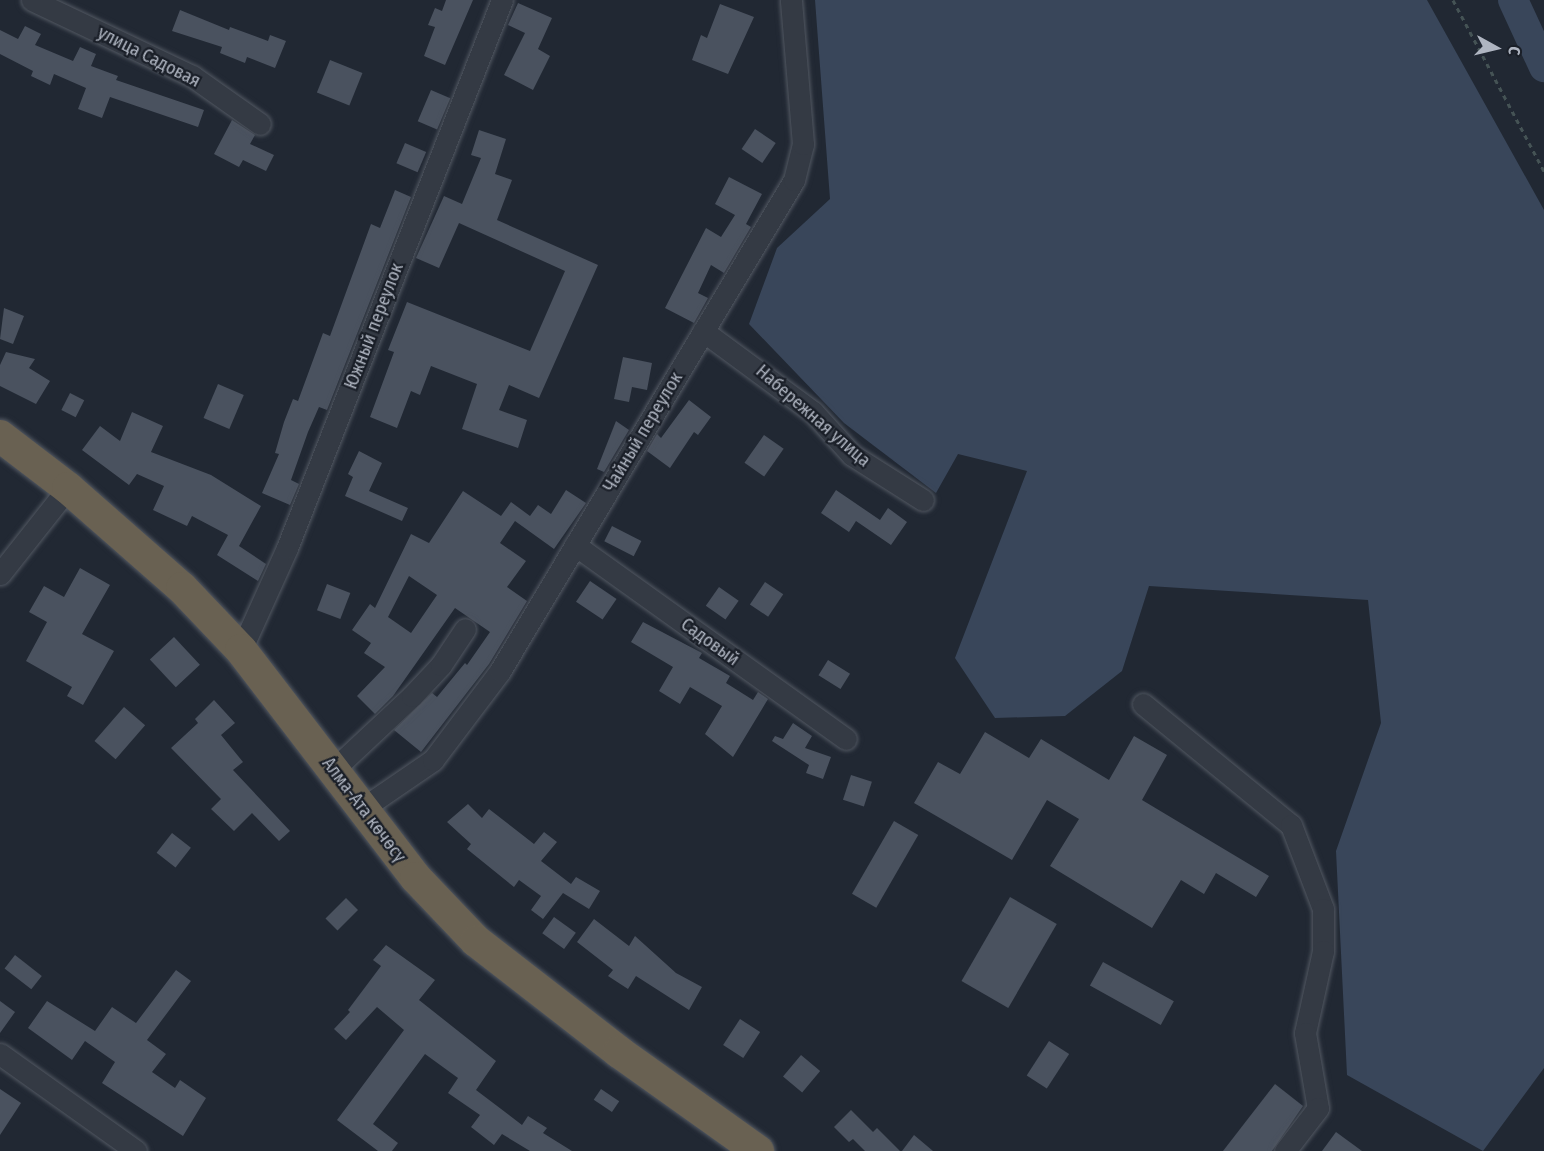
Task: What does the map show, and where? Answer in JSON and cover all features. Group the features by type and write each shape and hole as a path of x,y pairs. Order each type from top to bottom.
{"highway":[{"name":"Алма-Ата көчөсү","path":"0,436 68,488 182,588 241,650 416,878 476,941 619,1052 758,1151"}],"street":[{"name":"улица Садовая","path":"32,0 192,76 260,124"},
{"name":"Южный переулок","path":"241,650 287,548 502,0"},
{"name":"Чайный переулок","path":"363,808 433,760 500,671 794,180 803,144 791,0"},
{"name":"Набережная улица","path":"703,331 759,369 813,412 852,455 923,500"},
{"path":"0,574 68,488"},
{"name":"Садовый","path":"575,545 846,740"},
{"path":"333,770 412,696 441,664 465,629"},
{"path":"1143,704 1291,825 1323,909 1323,951 1305,1033 1318,1108 1285,1151"},
{"path":"0,1054 136,1151"}],"path":[{"path":"1453,0 1544,171"}],"water":[{"path":"815,0 1427,0 1544,210 1544,1068 1483,1151 1347,1075 1336,851 1381,723 1368,600 1149,586 1122,671 1065,716 995,718 955,658 1027,471 958,454 936,493 844,423 749,324 777,248 830,199"}],"building":[{"path":"446,0 473,0 445,65 424,56 435,27 428,25 435,8 442,11"},
{"path":"518,3 552,18 538,49 550,56 533,90 504,75 525,33 508,25"},
{"path":"720,4 754,17 728,74 692,60 701,35 707,38"},
{"path":"180,10 229,30 230,27 268,41 270,35 286,41 275,68 247,57 245,63 220,53 222,47 172,31"},
{"path":"25,26 41,34 35,45 73,61 80,47 96,54 91,66 118,76 116,80 204,110 198,127 110,97 102,118 78,109 86,88 54,74 50,85 31,76 33,71 0,54 0,30 18,39"},
{"path":"330,60 362,73 349,106 317,92"},
{"path":"431,90 450,98 437,130 418,121"},
{"path":"232,120 255,135 250,144 274,155 266,171 243,160 239,167 214,154"},
{"path":"755,129 776,143 762,163 742,149"},
{"path":"479,130 506,139 495,174 512,180 497,220 598,265 539,398 509,385 499,410 527,420 518,448 462,429 477,384 431,366 420,395 411,391 397,428 370,417 394,352 388,350 407,302 530,351 565,271 459,223 439,268 416,258 444,196 462,204 481,158 471,155"},
{"path":"405,143 426,152 418,172 396,163"},
{"path":"729,177 762,194 746,224 751,227 724,273 711,265 698,293 708,298 694,323 665,308 706,228 721,237 735,215 715,204"},
{"path":"395,190 411,197 327,410 319,407 308,432 291,480 299,484 290,505 262,493 279,454 275,453 284,422 293,399 298,401 323,333 330,336 371,224 380,228"},
{"path":"4,308 24,316 13,344 0,339"},
{"path":"6,352 35,359 29,368 50,381 36,404 0,386 0,365"},
{"path":"623,357 652,363 647,390 632,387 629,402 614,399"},
{"path":"218,384 244,395 229,429 204,418"},
{"path":"70,393 84,400 76,417 61,410"},
{"path":"689,400 711,417 698,435 694,432 670,468 647,451 657,434 661,438"},
{"path":"132,412 163,426 151,452 211,475 261,506 239,546 266,564 258,581 217,555 228,535 192,516 187,526 153,510 164,486 137,474 129,485 82,450 100,426 120,441"},
{"path":"616,421 629,430 604,472 597,469"},
{"path":"764,435 784,449 764,477 744,463"},
{"path":"359,451 382,463 369,491 408,508 402,521 345,496 353,477 348,474"},
{"path":"566,490 586,503 554,549 515,521 500,543 526,561 507,587 527,601 489,664 421,752 394,730 432,693 437,697 465,663 467,665 490,632 455,608 393,696 375,714 357,696 385,667 364,653 371,643 352,630 370,604 375,608 411,534 429,543 463,491 501,516 511,502 530,516 538,505 551,514","holes":["409,576 437,595 411,633 388,617"]},
{"path":"836,490 880,520 888,508 907,522 891,545 856,521 849,532 821,513"},
{"path":"612,526 641,541 634,556 604,541"},
{"path":"80,568 110,585 82,634 114,651 83,705 67,696 72,687 26,661 47,622 29,612 44,586 64,597"},
{"path":"590,581 617,599 603,620 576,602"},
{"path":"765,582 783,594 768,617 750,604"},
{"path":"327,584 350,593 340,619 317,610"},
{"path":"719,587 739,601 725,620 706,606"},
{"path":"643,622 702,653 699,658 730,676 726,683 753,700 758,692 768,699 733,757 705,734 722,706 690,687 680,704 659,691 673,667 631,642"},
{"path":"174,637 200,665 176,687 150,660"},
{"path":"828,660 850,674 841,689 818,675"},
{"path":"214,700 235,723 221,735 243,762 233,770 290,831 279,841 252,813 234,831 211,809 221,799 171,748 198,723 195,719"},
{"path":"124,707 145,725 116,759 94,741"},
{"path":"793,723 812,736 805,748 831,757 823,779 806,773 809,765 772,741 775,736 783,739"},
{"path":"985,732 1029,758 1041,739 1109,780 1134,736 1167,755 1142,800 1269,876 1256,897 1216,873 1204,894 1181,880 1152,928 1050,866 1079,819 1047,800 1012,860 914,803 938,762 960,774"},
{"path":"851,775 872,782 864,807 843,800"},
{"path":"468,804 482,818 489,809 534,844 544,832 557,842 541,861 571,884 576,877 600,891 589,909 563,893 543,919 531,910 541,896 519,880 514,887 467,849 471,844 447,822"},
{"path":"894,821 918,835 876,908 852,894"},
{"path":"172,833 191,848 176,867 157,853"},
{"path":"1010,897 1057,924 1008,1008 962,981"},
{"path":"346,898 358,910 338,931 325,919"},
{"path":"554,917 576,933 564,949 542,933"},
{"path":"594,919 629,946 635,936 676,973 702,987 689,1010 636,976 628,989 608,976 613,970 577,942"},
{"path":"386,945 435,980 419,1000 496,1061 476,1090 522,1125 528,1116 547,1128 543,1133 572,1151 530,1151 502,1134 494,1145 471,1127 480,1115 448,1093 458,1078 425,1054 373,1124 398,1143 392,1151 378,1151 337,1120 404,1030 377,1007 346,1040 334,1029 350,1012 348,1010 381,966 373,960"},
{"path":"15,955 42,976 31,989 5,968"},
{"path":"1103,962 1174,1001 1161,1025 1090,986"},
{"path":"176,970 191,981 147,1040 166,1054 152,1072 175,1088 180,1080 206,1098 183,1136 102,1083 115,1062 85,1041 72,1060 28,1028 47,1001 95,1031 112,1007 136,1023"},
{"path":"0,1001 15,1012 0,1033"},
{"path":"740,1019 760,1032 743,1058 723,1045"},
{"path":"1049,1041 1069,1054 1047,1088 1027,1075"},
{"path":"801,1055 820,1071 802,1093 783,1076"},
{"path":"1275,1084 1303,1106 1272,1151 1223,1151"},
{"path":"0,1089 21,1103 0,1135"},
{"path":"601,1089 619,1101 612,1112 594,1100"},
{"path":"851,1110 873,1132 877,1128 900,1151 865,1151 853,1139 849,1142 834,1127"},
{"path":"1336,1132 1362,1151 1322,1151"},
{"path":"914,1135 933,1151 902,1151"}],"waterway":[{"path":"1513,0 1544,67"}]}
